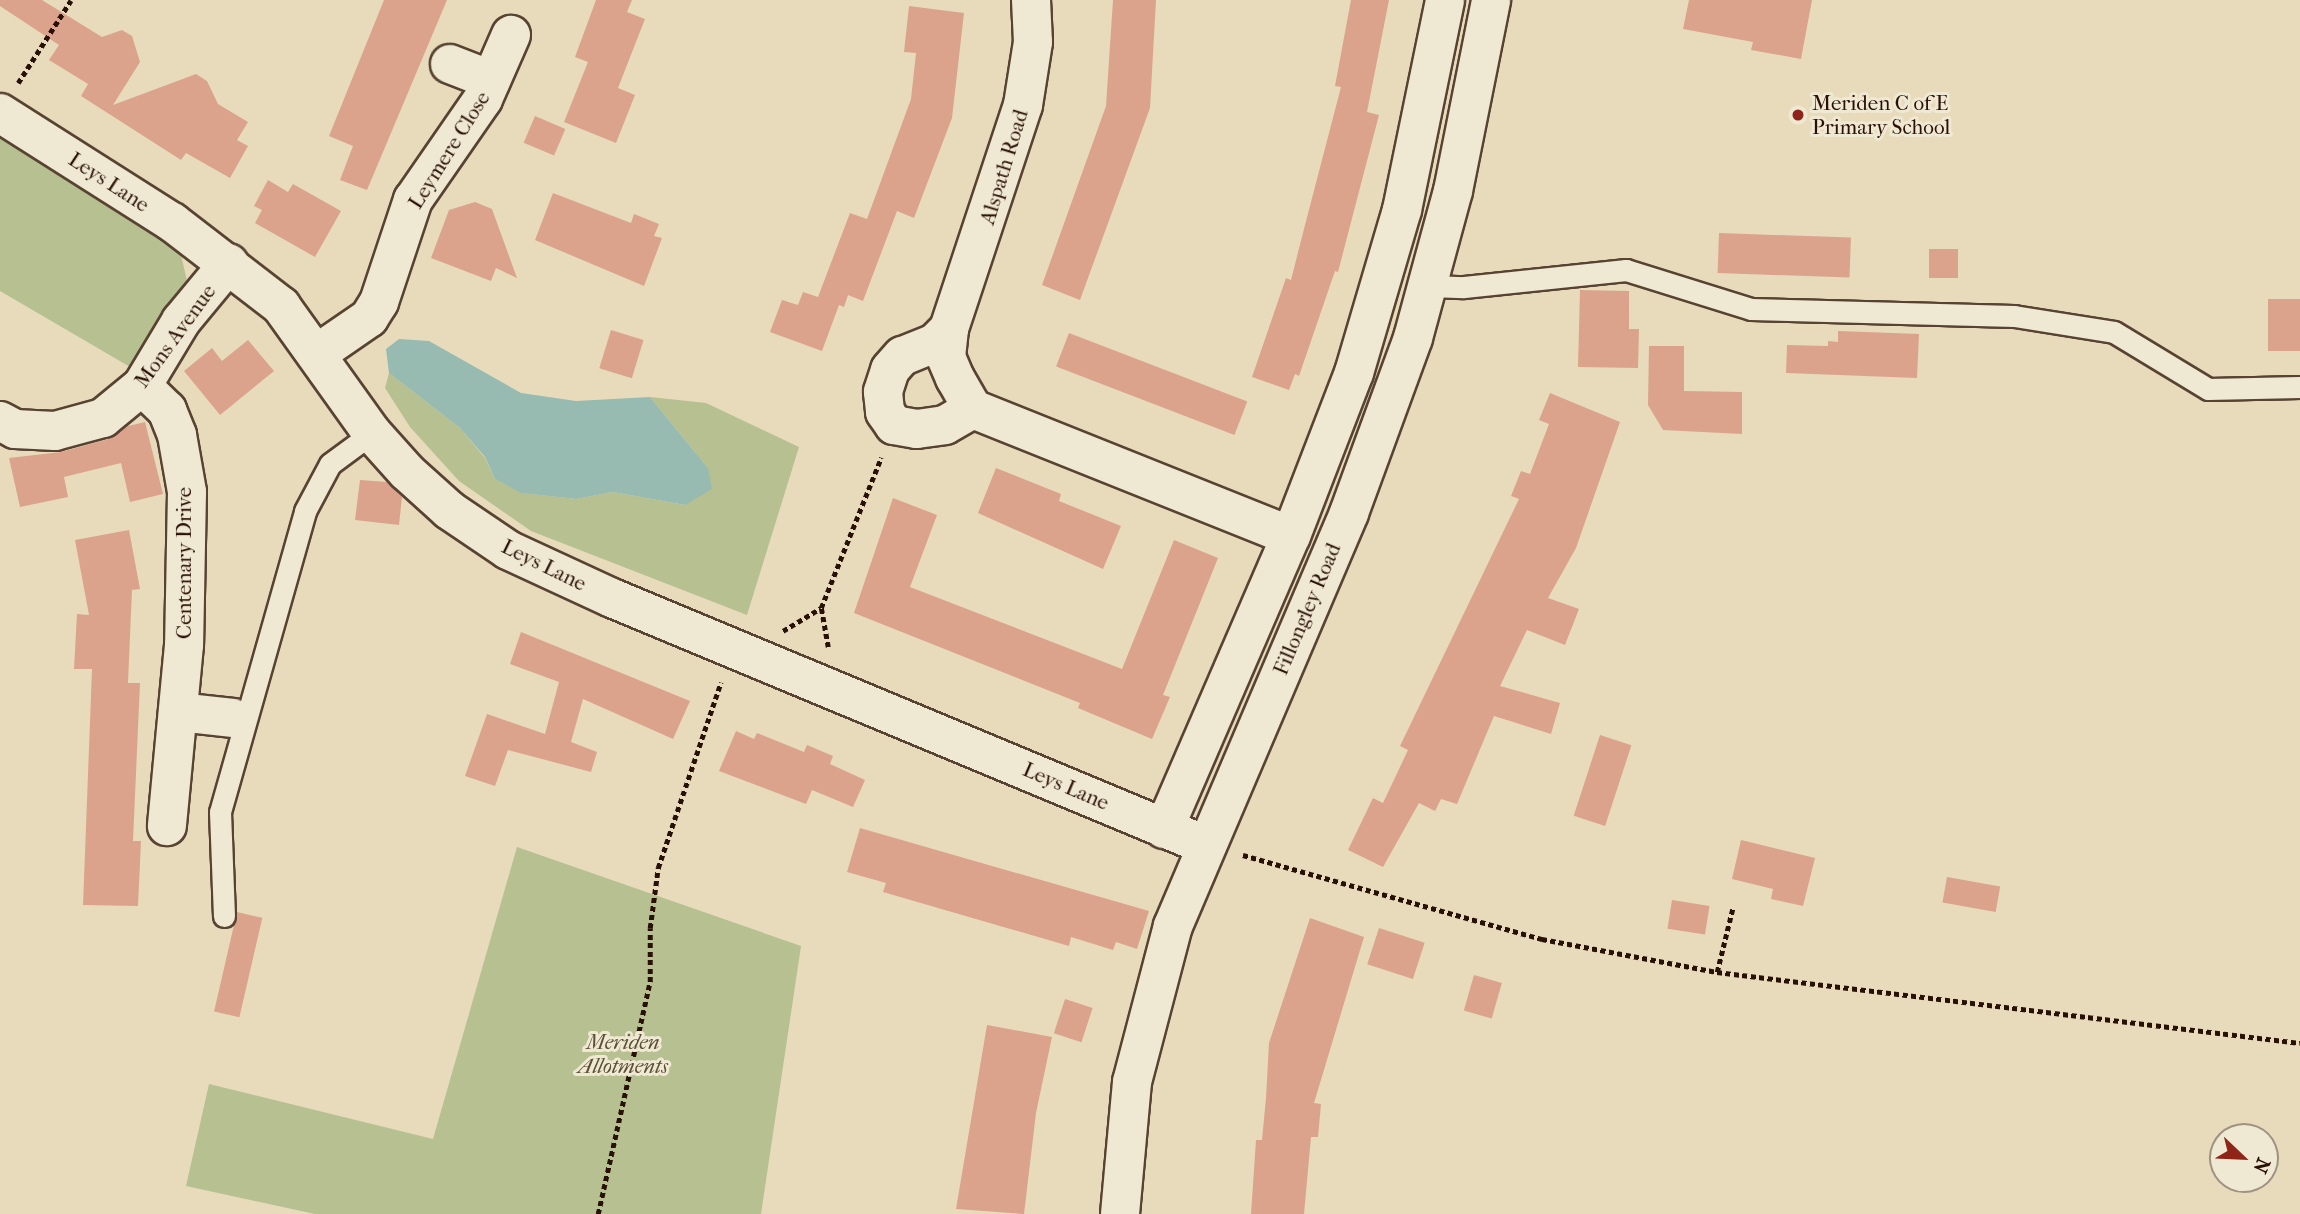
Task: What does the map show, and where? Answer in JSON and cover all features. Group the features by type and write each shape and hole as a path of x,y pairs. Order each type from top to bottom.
{"street":[{"name":"Alspath Road","path":"973,409 946,357 949,329 1023,105 1032,42 1031,0"},
{"name":"Fillongley Road","path":"1164,829 1291,536 1353,373 1402,210 1446,0"},
{"name":"Fillongley Road","path":"1120,1214 1132,1082 1172,926 1349,513 1430,286 1491,0"},
{"name":"Leymere Close","path":"318,353 369,318 379,302 413,201 491,80 511,34"},
{"name":"Leymere Close","path":"450,64 491,80"},
{"name":"Leys Lane","path":"6,102 229,263 281,306 318,353 372,433 449,510 508,550 1205,845"},
{"name":"Mons Avenue","path":"0,421 15,429 55,431 103,418 142,386 181,321 229,263"},
{"path":"949,329 935,343 902,356 890,370 883,392 885,412 894,425 918,429 945,425 973,409 1291,536"},
{"name":"Centenary Drive","path":"142,386 167,410 177,435 187,492 178,712 167,826"},
{"path":"178,712 233,718"}],"lane":[{"path":"1430,286 1464,287 1626,270 1751,309 2014,316 2114,332 2208,389 2300,387"},
{"path":"224,916 220,812 304,511 330,464 372,433"}],"path":[{"path":"6,102 71,0"},
{"path":"835,689 821,608 894,425"},
{"path":"598,1214 650,982 650,928 658,867 733,646"},
{"path":"1205,845 1542,939 1717,972 2300,1043"},
{"path":"1717,972 1733,907"}],"green space":[{"path":"0,135 170,243 181,255 188,285 137,371 0,291"},
{"path":"389,373 460,428 485,458 495,479 522,493 576,499 613,492 685,505 708,468 650,397 706,403 799,447 747,615 531,531 459,481 410,427 385,388"},
{"name":"Meriden Allotments","path":"517,847 801,946 761,1214 315,1214 186,1186 209,1084 433,1139"}],"water":[{"path":"399,339 429,341 521,393 576,401 650,397 708,468 712,489 685,505 613,492 576,499 521,493 495,479 485,457 460,428 389,373 386,349"}],"building":[{"path":"0,0 42,0 102,37 122,30 132,36 140,62 113,105 196,74 207,81 218,104 248,122 237,140 248,146 230,178 186,153 181,160 81,96 88,84 49,60 59,45 0,6"},
{"path":"384,0 447,0 367,190 340,180 353,146 329,136"},
{"path":"596,0 632,0 627,12 645,19 618,88 635,95 616,143 564,122 588,62 575,57"},
{"path":"1113,0 1156,0 1150,108 1080,300 1042,285 1106,106"},
{"path":"1351,0 1389,0 1367,112 1379,115 1338,272 1335,271 1299,376 1295,374 1289,390 1252,377 1286,278 1291,280 1341,87 1335,86"},
{"path":"1689,0 1812,0 1801,59 1751,50 1753,42 1683,29"},
{"path":"909,6 964,13 952,118 914,218 897,211 863,301 848,295 844,307 839,305 822,351 770,332 782,300 798,305 803,292 818,297 850,213 867,219 911,99 916,53 904,52"},
{"path":"535,116 565,129 554,156 524,143"},
{"path":"268,180 288,192 293,184 341,211 315,257 255,223 262,210 254,206"},
{"path":"553,193 631,223 634,214 659,224 654,236 662,238 644,286 535,240"},
{"path":"475,202 492,209 517,278 496,268 491,281 431,258 449,210"},
{"path":"1719,233 1851,238 1850,278 1718,273"},
{"path":"1929,249 1958,249 1958,278 1929,278"},
{"path":"1580,290 1629,291 1629,329 1639,329 1638,368 1578,367"},
{"path":"2268,299 2300,299 2300,351 2268,351"},
{"path":"611,330 644,340 632,378 599,368"},
{"path":"1838,331 1919,334 1917,378 1786,373 1787,345 1828,346 1828,341 1838,342"},
{"path":"1069,333 1247,401 1234,435 1056,367"},
{"path":"248,340 274,371 220,415 184,371 212,348 222,361"},
{"path":"1649,346 1684,346 1684,391 1742,392 1742,434 1663,430 1648,405"},
{"path":"1550,393 1620,422 1576,548 1548,598 1579,609 1565,645 1527,630 1500,686 1560,703 1551,734 1494,716 1457,804 1441,799 1435,811 1419,803 1383,867 1348,850 1373,798 1383,803 1408,750 1400,746 1519,499 1511,496 1521,471 1530,474 1549,424 1539,420"},
{"path":"145,422 163,494 130,502 121,463 64,477 68,497 20,507 9,458 61,452 109,439 128,426"},
{"path":"996,468 1061,494 1059,501 1121,526 1103,569 978,513"},
{"path":"360,480 387,482 402,497 399,525 355,520"},
{"path":"893,498 937,515 910,587 1122,669 1174,540 1218,558 1163,695 1170,697 1152,739 1078,708 1080,703 854,613"},
{"path":"129,530 140,589 132,590 128,683 140,683 133,841 141,841 138,906 83,905 92,669 74,669 77,614 89,615 75,540"},
{"path":"521,632 690,701 673,739 583,699 571,742 597,752 591,772 508,750 495,786 465,776 487,714 545,734 559,682 510,664"},
{"path":"736,731 754,739 757,733 804,752 807,745 833,756 830,764 865,780 853,807 812,790 806,804 719,771"},
{"path":"1600,735 1631,745 1605,826 1574,816"},
{"path":"860,828 1149,911 1137,949 1116,942 1113,950 1071,937 1069,946 883,892 886,883 847,872"},
{"path":"1741,840 1815,858 1803,906 1771,899 1773,889 1732,879"},
{"path":"1947,877 2000,886 1996,912 1942,903"},
{"path":"1672,900 1710,906 1705,935 1667,929"},
{"path":"237,912 262,918 239,1017 214,1011"},
{"path":"1310,918 1364,937 1314,1103 1321,1104 1318,1137 1311,1137 1304,1214 1251,1214 1256,1140 1262,1140 1269,1043"},
{"path":"1379,928 1425,943 1413,979 1367,964"},
{"path":"1474,975 1502,983 1492,1019 1464,1011"},
{"path":"1065,999 1093,1008 1081,1042 1054,1033"},
{"path":"987,1025 1052,1037 1036,1113 1024,1214 956,1209"}],"place":[{"name":"Meriden C of E Primary School","path":"1798,115"}]}
